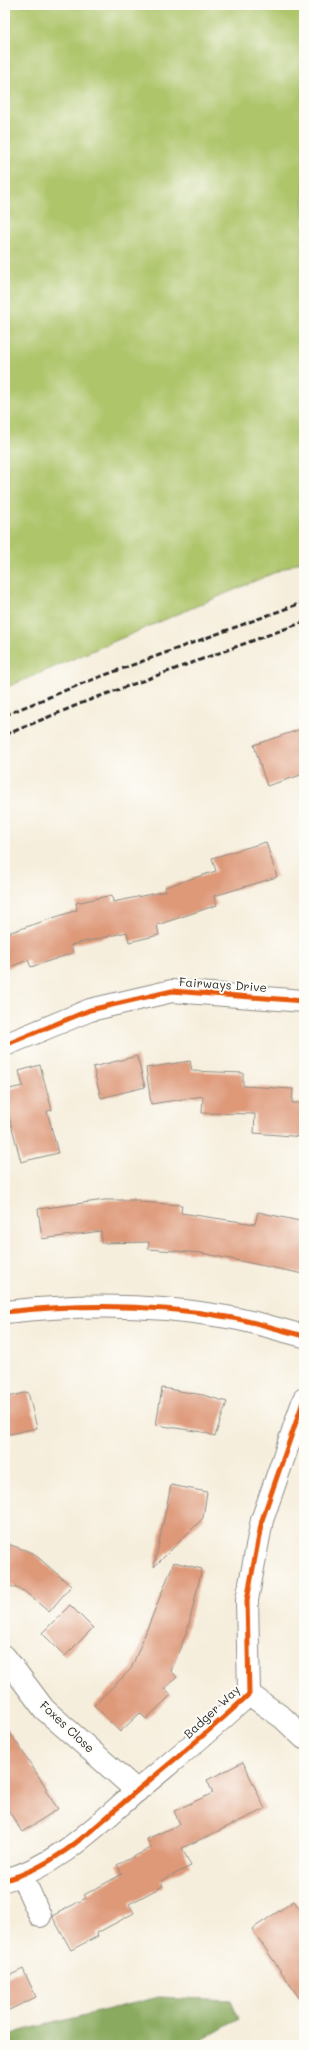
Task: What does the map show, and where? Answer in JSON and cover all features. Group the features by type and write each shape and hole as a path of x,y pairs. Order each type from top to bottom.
{"street":[{"name":"Fairways Drive","path":"5,1045 90,1010 172,991 304,1001"},
{"path":"5,1312 52,1307 135,1306 227,1317 304,1336"},
{"name":"Badger Way","path":"40,1916 14,1878 53,1860 114,1812 137,1791 216,1726 249,1694 247,1600 262,1520 304,1399"},
{"name":"Foxes Close","path":"5,1657 44,1709 137,1791"},
{"path":"249,1694 283,1718 304,1738"}],"green space":[{"path":"5,5 304,5 304,560 5,688"},
{"path":"159,1997 231,2000 239,2019 193,2045 5,2045 5,2036 24,2030"}],"building":[{"path":"304,728 304,774 267,786 254,745"},
{"path":"266,842 277,877 214,896 217,905 157,925 159,935 129,942 127,932 71,945 73,953 31,967 28,960 5,969 5,934 77,910 76,903 112,895 113,902 166,891 165,887 216,871 212,858"},
{"path":"137,1056 145,1087 101,1098 93,1067"},
{"path":"190,1061 192,1071 243,1073 243,1086 293,1089 292,1103 304,1103 304,1137 254,1133 255,1114 202,1113 203,1096 151,1104 146,1068"},
{"path":"40,1065 52,1110 47,1111 58,1153 21,1162 9,1116 5,1117 5,1090 23,1086 19,1071"},
{"path":"105,1200 140,1200 140,1202 182,1205 181,1213 255,1224 258,1212 304,1222 304,1274 201,1253 148,1249 149,1242 101,1243 101,1231 42,1239 38,1209"},
{"path":"162,1388 203,1395 227,1402 215,1436 202,1432 156,1425"},
{"path":"28,1392 37,1428 5,1435 5,1398"},
{"path":"171,1485 207,1492 203,1518 154,1567"},
{"path":"5,1543 33,1553 71,1586 49,1612 24,1591 5,1584"},
{"path":"174,1562 202,1569 188,1628 171,1671 177,1677 164,1689 171,1695 146,1719 140,1713 120,1732 94,1705 131,1669"},
{"path":"70,1605 93,1628 65,1656 42,1633"},
{"path":"5,1725 47,1789 45,1790 58,1809 22,1832 5,1805"},
{"path":"243,1762 265,1809 182,1848 191,1866 161,1881 163,1886 129,1904 134,1913 97,1933 98,1936 71,1950 52,1916 86,1898 84,1895 122,1874 117,1865 151,1848 147,1839 180,1824 174,1811 213,1793 207,1780"},
{"path":"294,1901 304,1915 304,2005 252,1929"},
{"path":"23,1969 36,1997 5,2012 5,1978"}],"railway":[{"path":"5,715 86,682 304,602"},
{"path":"5,735 87,701 304,622"}],"cycle path":[{"path":"5,1045 90,1010 172,991 304,1001"},
{"path":"5,1312 33,1309 89,1307 172,1310 237,1319 304,1336"},
{"path":"5,1880 24,1874 43,1865 76,1842 209,1731 249,1694 247,1600 262,1520 304,1399"}]}
